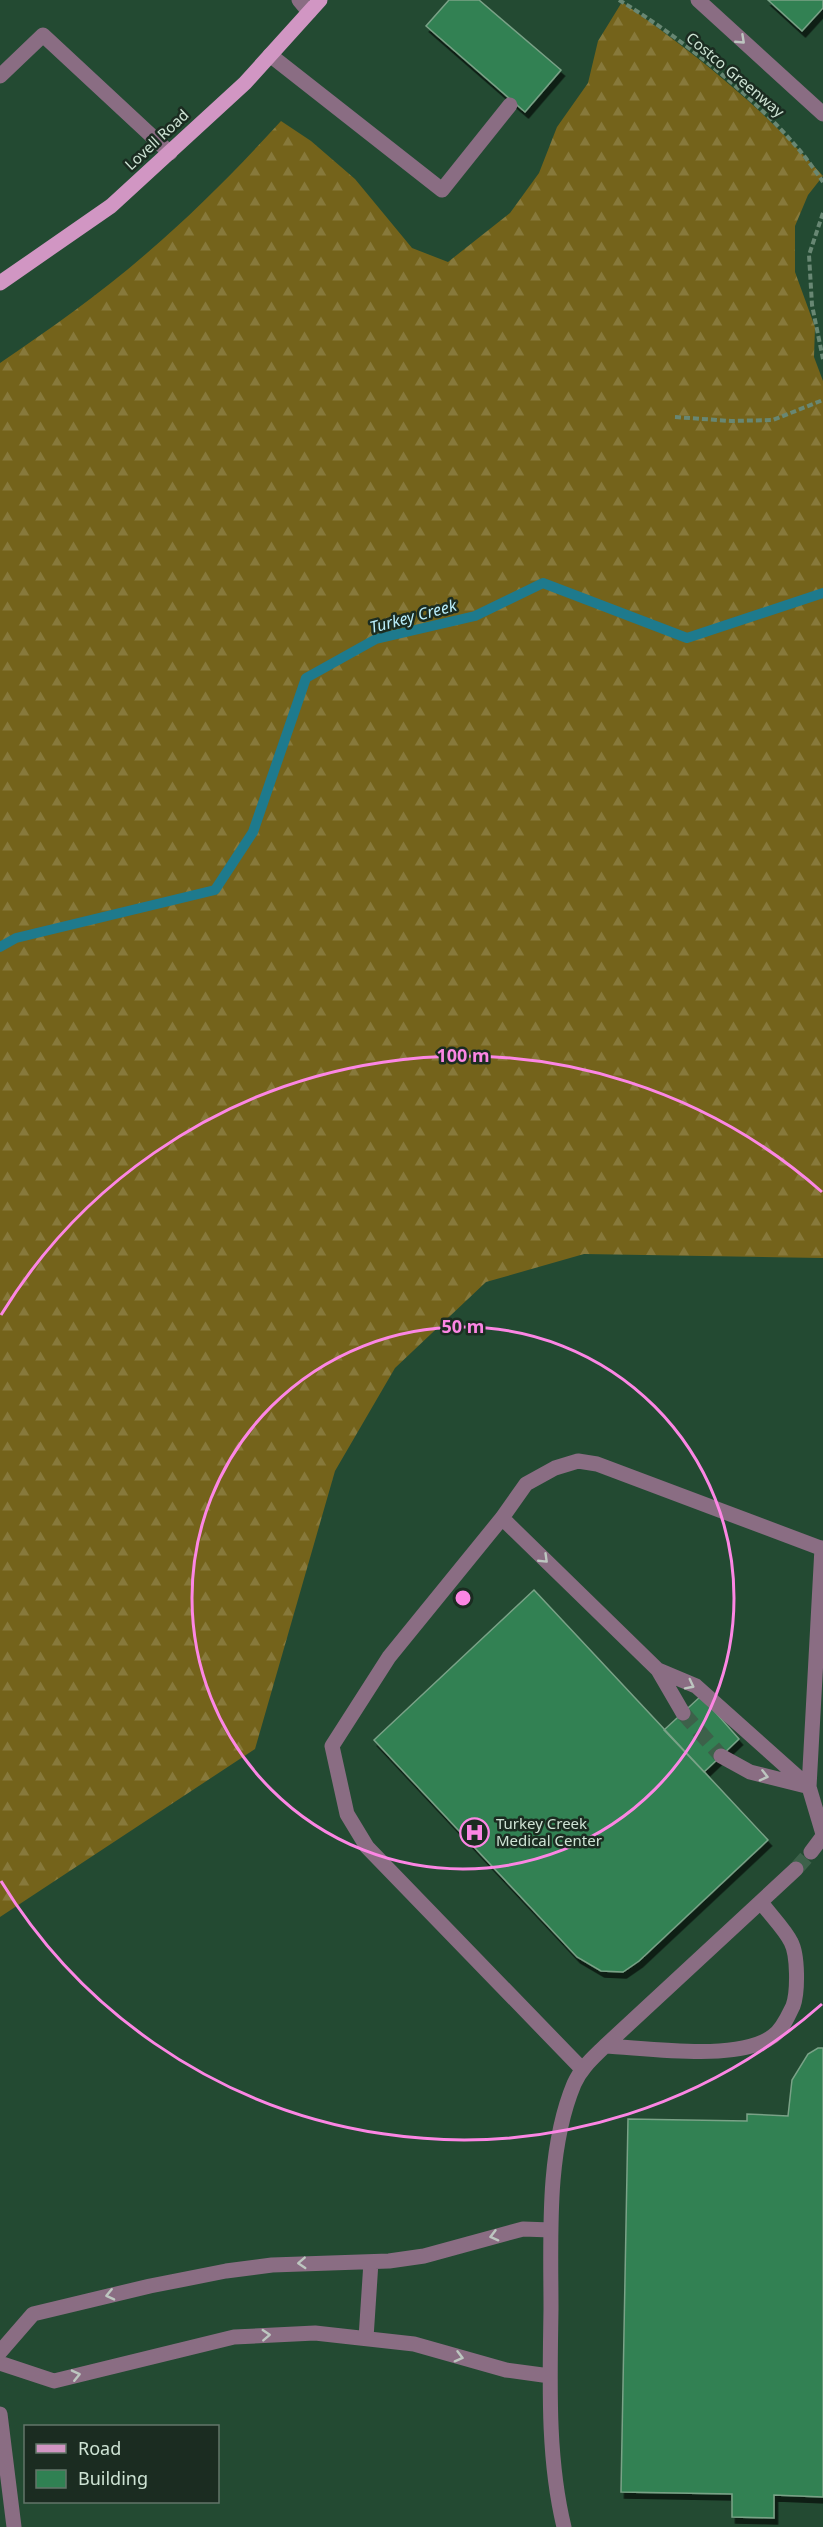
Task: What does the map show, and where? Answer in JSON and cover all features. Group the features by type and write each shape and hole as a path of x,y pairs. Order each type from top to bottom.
{"main road":[{"name":"Lovell Road","path":"0,284 111,206 245,83 320,0"}],"street":[{"path":"299,0 309,12"},
{"path":"698,0 823,114"},
{"path":"0,76 43,34 170,153"},
{"path":"270,55 442,190 510,105"},
{"path":"582,2069 367,1847 347,1814 332,1746 389,1657 502,1518 526,1484 555,1468 578,1461 597,1464 823,1549 809,1787 823,1835 811,1852"},
{"path":"502,1518 658,1670 683,1713"},
{"path":"658,1670 696,1686 809,1787"},
{"path":"722,1756 750,1772 809,1787"},
{"path":"564,2527 554,2475 550,2376 551,2230 556,2161 565,2111 582,2069 796,1869"},
{"path":"606,2046 699,2052 737,2050 763,2043 776,2035 787,2019 795,2000 797,1981 792,1943 761,1902"},
{"path":"0,2352 33,2313 150,2286 226,2271 272,2265 371,2262 424,2256 523,2229 551,2230"},
{"path":"366,2338 371,2262"},
{"path":"0,2363 54,2380 234,2337 315,2333 414,2344 506,2370 550,2376"},
{"path":"0,2414 14,2527"}],"path":[{"name":"Costco Greenway","path":"618,0 688,50 746,96 796,145 823,182"},
{"path":"823,213 809,255 812,305 823,359"},
{"path":"675,417 731,421 773,420 823,400"}],"green space":[{"path":"622,2 677,42 752,104 823,176 808,195 795,226 795,272 815,327 814,357 823,381 823,1258 584,1254 486,1282 395,1368 335,1471 255,1749 0,1917 0,363 75,310 147,253 216,189 281,121 311,141 355,179 412,248 448,262 510,213 539,173 557,127 588,83 598,41"}],"building":[{"path":"449,0 479,0 561,70 525,112 426,26"},
{"path":"768,0 823,0 823,8 802,31"},
{"path":"534,1590 768,1840 639,1961 623,1972 601,1971 577,1957 374,1740"},
{"path":"701,1696 739,1739 704,1772 664,1730"},
{"path":"818,2048 823,2048 823,2497 774,2495 774,2518 732,2517 732,2494 621,2492 628,2119 747,2121 747,2114 788,2116 792,2080 808,2054"}],"waterway":[{"name":"Turkey Creek","path":"0,947 16,938 215,890 253,832 306,678 376,639 475,616 543,583 687,638 823,593"}],"tunnel":[{"path":"683,1713 721,1756"},
{"path":"796,1869 811,1852"}],"place":[{"name":"Turkey Creek Medical Center","path":"475,1833"}]}
